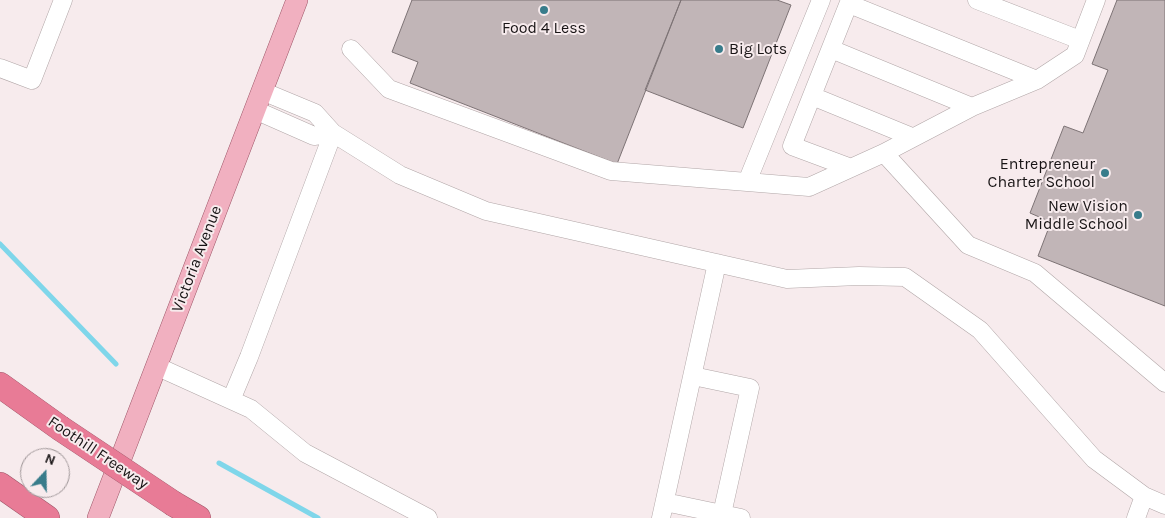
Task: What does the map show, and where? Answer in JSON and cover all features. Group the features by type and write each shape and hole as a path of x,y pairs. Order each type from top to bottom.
{"highway":[{"name":"Foothill Freeway","path":"0,385 60,428 198,518"},
{"path":"0,485 38,512"}],"main road":[{"name":"Victoria Avenue","path":"98,518 297,0"}],"street":[{"path":"0,68 32,80 63,0"},
{"path":"747,182 821,0"},
{"path":"977,0 1080,40"},
{"path":"351,49 389,89 611,171 810,187 884,153 972,107 1037,80 1075,55 1096,0"},
{"path":"851,168 792,146 850,2 1037,80"},
{"path":"831,49 972,107"},
{"path":"812,96 912,137"},
{"path":"258,101 315,113 333,133 400,175 486,211 787,279 859,276 904,278 980,330 1094,459 1144,496 1165,505"},
{"path":"231,400 333,133"},
{"path":"884,153 968,245 1035,273 1165,383"},
{"path":"717,263 663,510 722,514 741,518"},
{"path":"156,366 251,409 305,453 428,518"},
{"path":"692,376 750,388 722,514"},
{"path":"1136,518 1144,496"}],"building":[{"path":"412,0 681,0 617,164 410,83 418,62 392,52"},
{"path":"681,0 777,0 791,5 743,128 645,90"},
{"name":"Entrepreneur Charter School","path":"1117,0 1165,0 1165,306 1038,256 1051,222 1030,213 1064,126 1083,133 1108,70 1092,64"}],"waterway":[{"path":"0,244 116,364"},
{"path":"219,463 318,518"}],"place":[{"name":"Food 4 Less","path":"544,10"},
{"name":"Big Lots","path":"719,49"},
{"name":"Entrepreneur Charter School","path":"1105,173"},
{"name":"New Vision Middle School","path":"1138,215"}]}
